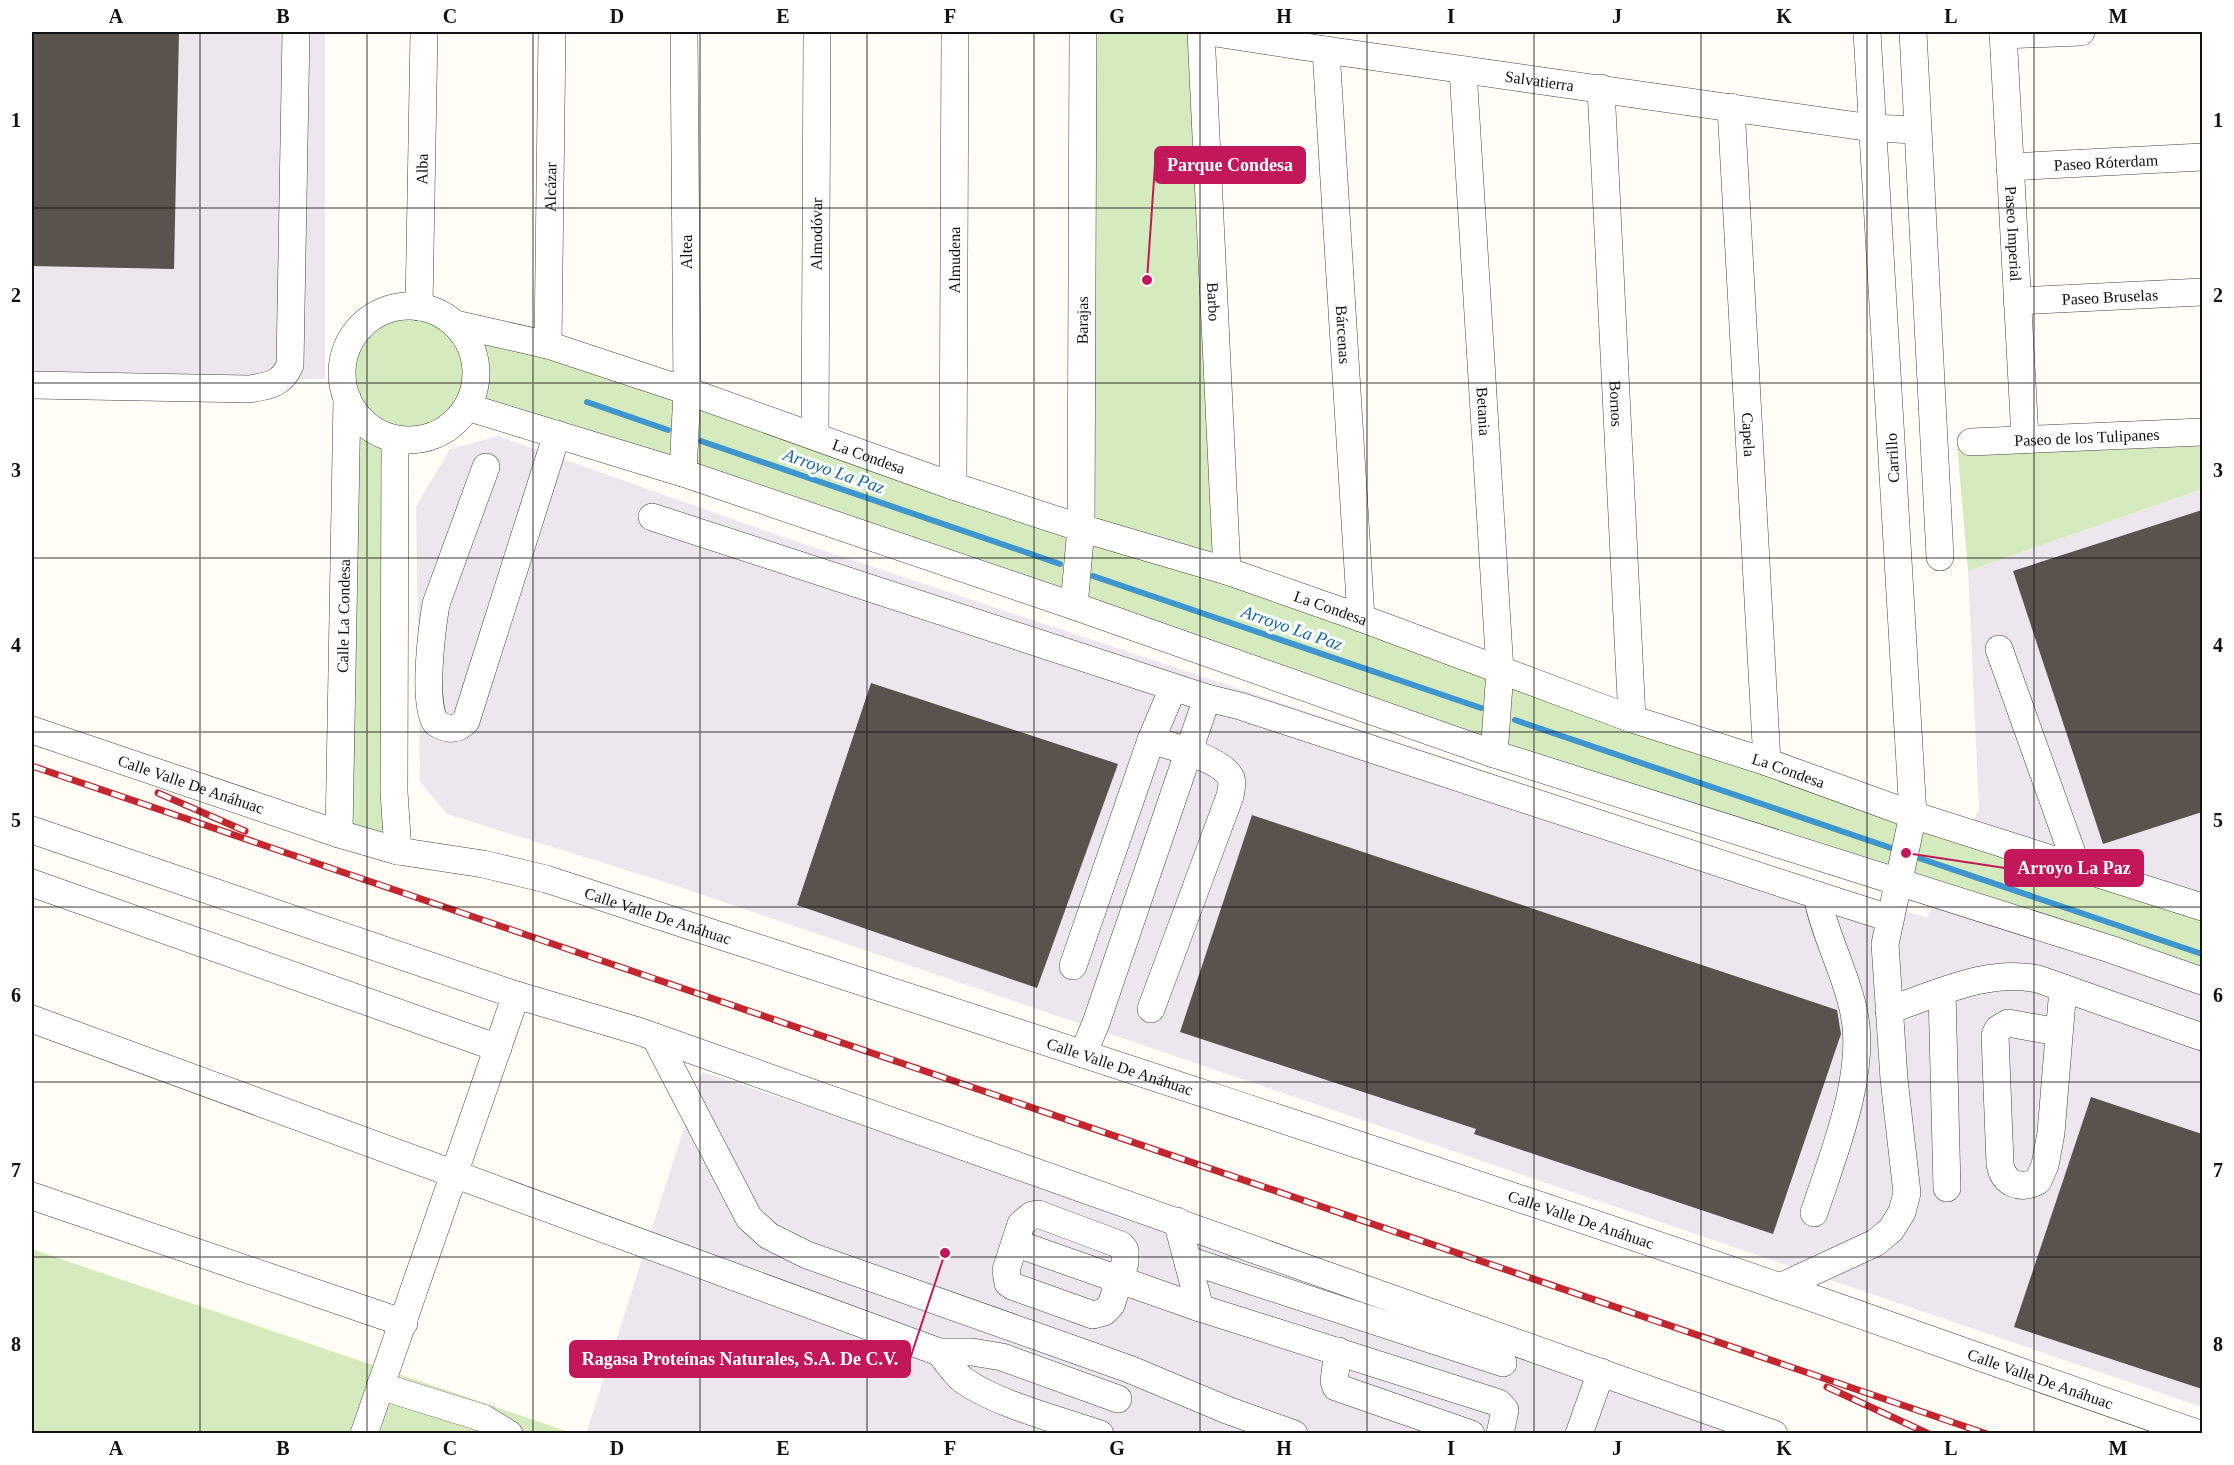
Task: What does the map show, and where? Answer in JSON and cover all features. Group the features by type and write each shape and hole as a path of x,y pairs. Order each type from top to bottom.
{"street":[{"path":"32,385 249,389 267,386 278,382 285,376 290,365 296,32"},
{"name":"Alba","path":"419,307 424,32"},
{"name":"Alcázar","path":"548,345 552,32"},
{"name":"Altea","path":"683,473 687,391 684,32"},
{"name":"Almodóvar","path":"815,436 817,32"},
{"name":"Almudena","path":"953,486 955,32"},
{"name":"Barajas","path":"1074,606 1081,528 1083,32"},
{"name":"Barbo","path":"1201,32 1227,572"},
{"name":"Salvatierra","path":"1209,32 1872,128 1917,130"},
{"name":"Carrillo","path":"1780,1287 1875,1243 1891,1230 1902,1212 1907,1192 1889,1010 1885,944 1889,918 1913,820 1867,32"},
{"path":"1913,32 1940,557"},
{"path":"2003,33 2081,32"},
{"name":"Paseo Imperial","path":"2003,33 2025,438"},
{"name":"Bárcenas","path":"1326,50 1361,618"},
{"name":"Betania","path":"1462,70 1500,671 1494,754"},
{"name":"Bornos","path":"1601,88 1632,718"},
{"name":"Capela","path":"1731,107 1767,762"},
{"name":"Paseo Róterdam","path":"2010,167 2202,157"},
{"name":"Paseo Bruselas","path":"2017,301 2202,292"},
{"path":"398,307 419,307 438,313 455,324 469,342 476,363 475,386 467,407 448,428 423,439 395,439 375,431 358,417 347,398 342,369 350,340 363,324 380,313 398,307"},
{"name":"La Condesa","path":"455,324 548,345 687,391 953,486 1227,572 1361,618 1632,718 1767,762 1913,820 2077,867 2202,907"},
{"name":"Calle La Condesa","path":"339,834 347,398"},
{"path":"467,407 683,473 1074,606 1494,754 1900,878 2202,981"},
{"name":"Paseo de los Tulipanes","path":"1971,442 2202,432"},
{"path":"486,466 436,604 432,625 429,708 436,723 454,729 466,721 557,434"},
{"path":"395,439 394,792 398,851"},
{"path":"652,517 1173,688 1240,706 1889,918"},
{"path":"1999,649 2077,867"},
{"path":"1073,966 1152,740 1173,688"},
{"path":"1083,1054 1096,1023 1207,698"},
{"name":"Calle Valle De Anáhuac","path":"32,730 339,834 398,851 483,864 546,879 1083,1054 1780,1287 2200,1434"},
{"path":"1151,1008 1233,784 1230,776 1219,766 1189,752 1152,740"},
{"path":"32,831 516,995 656,1037 1774,1434"},
{"path":"32,883 498,1048"},
{"path":"1814,1213 1848,1107 1857,1042 1857,1026 1853,1009 1821,918 1817,895"},
{"path":"1889,1010 1982,979 2002,975 2020,975 2202,1038"},
{"path":"2058,1032 2008,1023 1998,1029 1995,1035 2000,1164 2006,1180 2014,1184 2023,1186 2038,1181 2045,1165 2051,1133 2063,988"},
{"path":"1942,993 1947,1188"},
{"path":"364,1434 516,995"},
{"path":"32,1019 939,1352 992,1354 1118,1399"},
{"path":"656,1037 749,1218 769,1236 807,1255 1129,1369 1227,1410 1294,1434"},
{"path":"32,1196 404,1323"},
{"path":"1038,1214 1122,1245 1125,1250 1125,1263 1108,1310 1099,1315 1012,1286 1006,1278 1006,1270 1015,1243 1021,1224 1038,1214"},
{"path":"1177,1221 1200,1308"},
{"path":"1015,1243 1200,1308 1498,1403 1505,1410 1500,1434"},
{"path":"1188,1260 1503,1363"},
{"path":"939,1352 961,1378 977,1389 1100,1434"},
{"path":"1338,1352 1334,1381 1336,1387 1471,1434"},
{"path":"1105,1434 1129,1369"},
{"path":"1579,1434 1601,1372"},
{"path":"380,1386 483,1418 509,1434"}],"shaded area":[{"path":"32,32 325,32 325,379 32,382"},
{"path":"498,436 783,537 1927,918 1979,809 1968,571 2202,489 2202,1407 671,884 447,814 420,782 416,506 450,449"},
{"path":"702,1072 1793,1433 586,1434"}],"green space":[{"path":"1083,32 1201,32 1227,571 2202,907 2202,981 467,407 451,423 436,433 419,438 395,439 398,851 339,834 347,398 342,367 346,349 352,338 360,328 380,313 405,307 428,309 455,324 1081,528"},
{"path":"2202,432 2202,489 1968,571 1957,443"},
{"path":"32,1249 572,1433 32,1433"}],"building":[{"path":"32,32 179,32 174,269 32,266"},
{"path":"2202,510 2202,812 2103,844 2013,571"},
{"path":"871,683 1118,764 1037,988 797,905"},
{"path":"1252,815 1837,1010 1841,1034 1773,1234 1474,1134 1476,1129 1180,1032"},
{"path":"2091,1097 2202,1134 2202,1389 2014,1327"}],"waterway":[{"name":"Arroyo La Paz","path":"587,402 668,430"},
{"name":"Arroyo La Paz","path":"701,441 1060,564"},
{"name":"Arroyo La Paz","path":"1093,576 1481,708"},
{"name":"Arroyo La Paz","path":"1515,720 1897,850"},
{"name":"Arroyo La Paz","path":"1910,855 2202,954"}],"railway":[{"path":"32,766 1987,1434"},
{"path":"158,793 245,831"},
{"path":"1827,1387 1929,1434"}],"place":[{"name":"Parque Condesa","path":"1147,280"},
{"name":"Arroyo La Paz","path":"1906,853"},
{"name":"Ragasa Proteínas Naturales, S.A. De C.V.","path":"945,1253"}]}
